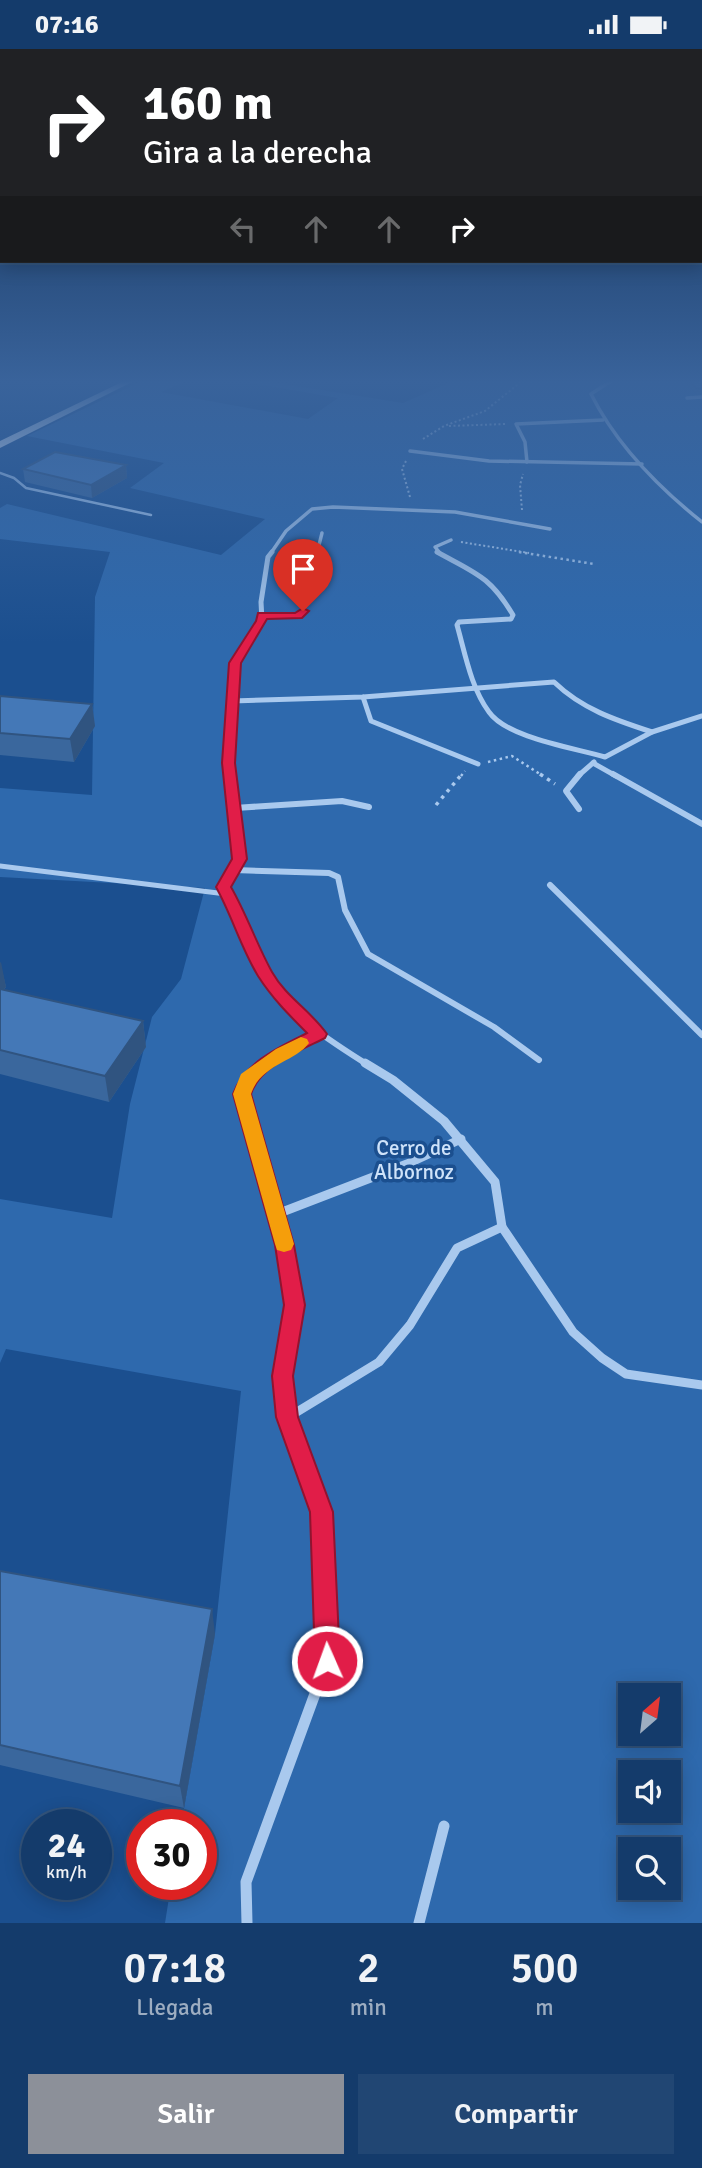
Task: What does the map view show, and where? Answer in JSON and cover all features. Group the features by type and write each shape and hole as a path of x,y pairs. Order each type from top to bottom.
{"street":[{"path":"647,468 702,522"},
{"path":"550,529 455,512 332,507 312,509 286,531 268,557 262,621 235,663 228,763 239,859 224,887 264,973 282,999 319,1034 393,1080 444,1121 495,1182 502,1227 573,1332 602,1358 626,1374 702,1385"},
{"path":"262,616 298,616 303,611 322,533"},
{"path":"451,540 435,547 436,551 486,579 499,591 513,615 511,619 459,622 457,625 484,705 495,720 530,734 605,757"},
{"path":"232,701 363,697 554,682 572,699 611,719 652,732"},
{"path":"363,697 371,722 478,764"},
{"path":"579,809 565,791 593,763 652,732 702,716"},
{"path":"593,763 702,824"},
{"path":"234,808 342,801 369,807"},
{"path":"234,870 329,873 338,877 345,910 368,954 494,1027 539,1061"},
{"path":"550,884 702,1035"},
{"path":"247,1923 247,1882 327,1661 321,1512 287,1417 283,1376 295,1305 277,1214 242,1094 247,1079 282,1053 319,1034"},
{"path":"277,1214 407,1164 461,1139"},
{"path":"287,1417 379,1362 410,1325 457,1248 502,1227"},
{"path":"419,1923 444,1826"}],"lane":[{"path":"0,473 14,478 26,488 151,515"},
{"path":"0,866 226,894"}],"path":[{"path":"402,468 414,509"},
{"path":"522,510 520,485 525,468"},
{"path":"451,540 594,564"},
{"path":"436,805 458,776 478,764 512,756 565,791"}],"green space":[{"name":"Cerro de Albornoz","path":"157,468 702,468 702,1923 165,1923 169,1900 217,1900 217,1809 184,1809 215,1634 241,1391 6,1349 0,1363 0,1199 112,1218 130,1104 152,1017 181,979 205,888 0,877 0,788 92,795 95,597 110,552 0,539 0,508 7,504 221,555 265,519 130,488"}],"building":[{"path":"24,468 120,468 91,485"},
{"path":"0,696 92,704 70,739 0,733"},
{"path":"0,989 143,1021 105,1076 0,1050"},
{"path":"0,1571 212,1609 180,1786 0,1745"}],"slow traffic":[{"path":"284,1244 242,1094 247,1079 282,1053 301,1043"}],"route":[{"path":"303,611 298,616 262,616 262,621 235,663 228,763 239,859 224,887 264,973 282,999 319,1034 282,1053 247,1079 242,1094 277,1214 295,1305 283,1376 287,1417 321,1512 327,1661"}]}
